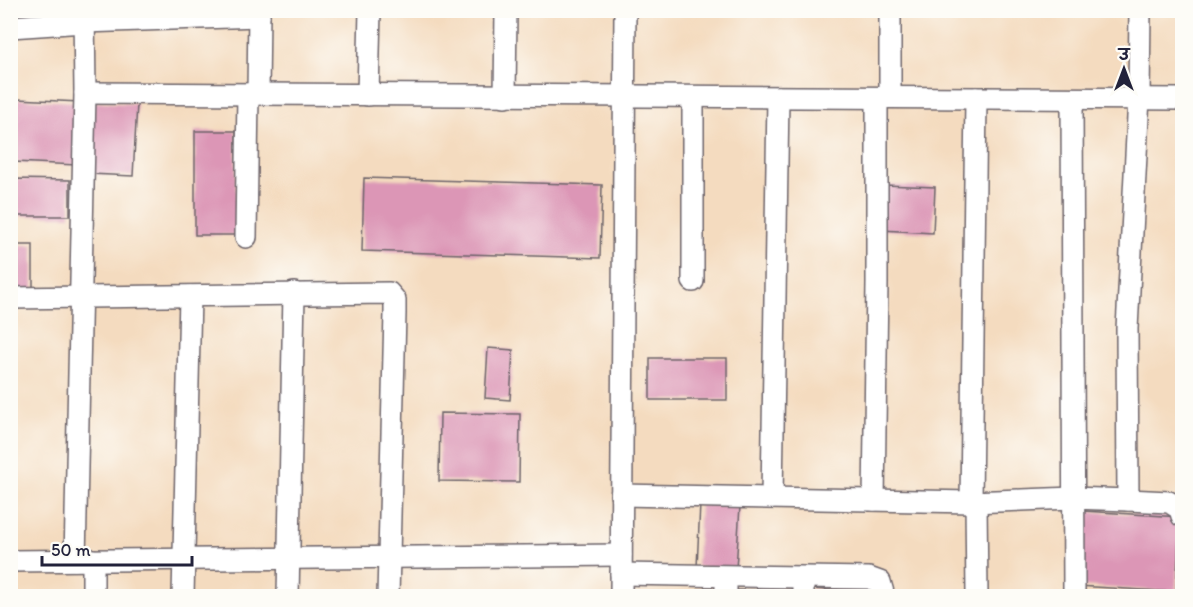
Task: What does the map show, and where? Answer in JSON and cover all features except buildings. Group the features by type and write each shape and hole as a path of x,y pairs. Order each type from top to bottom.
{"street":[{"path":"368,95 370,10"},
{"path":"505,96 506,10"},
{"path":"621,597 625,10"},
{"path":"874,500 877,283 883,97 890,10"},
{"path":"1128,500 1127,329 1139,97 1140,10"},
{"path":"10,27 84,16 259,13 246,237"},
{"path":"84,16 85,93 80,297 84,560 93,597"},
{"path":"85,93 1182,99"},
{"path":"693,96 693,281"},
{"path":"772,498 778,97"},
{"path":"976,98 974,502 977,597"},
{"path":"1072,99 1074,597"},
{"path":"288,597 294,293"},
{"path":"10,298 389,293 395,300 388,597"},
{"path":"183,597 190,296"},
{"path":"621,495 974,502 1073,498 1128,500 1169,502 1180,509 1182,516"},
{"path":"10,561 388,557 621,565 726,587 803,587 869,578 880,582 884,597"}]}
